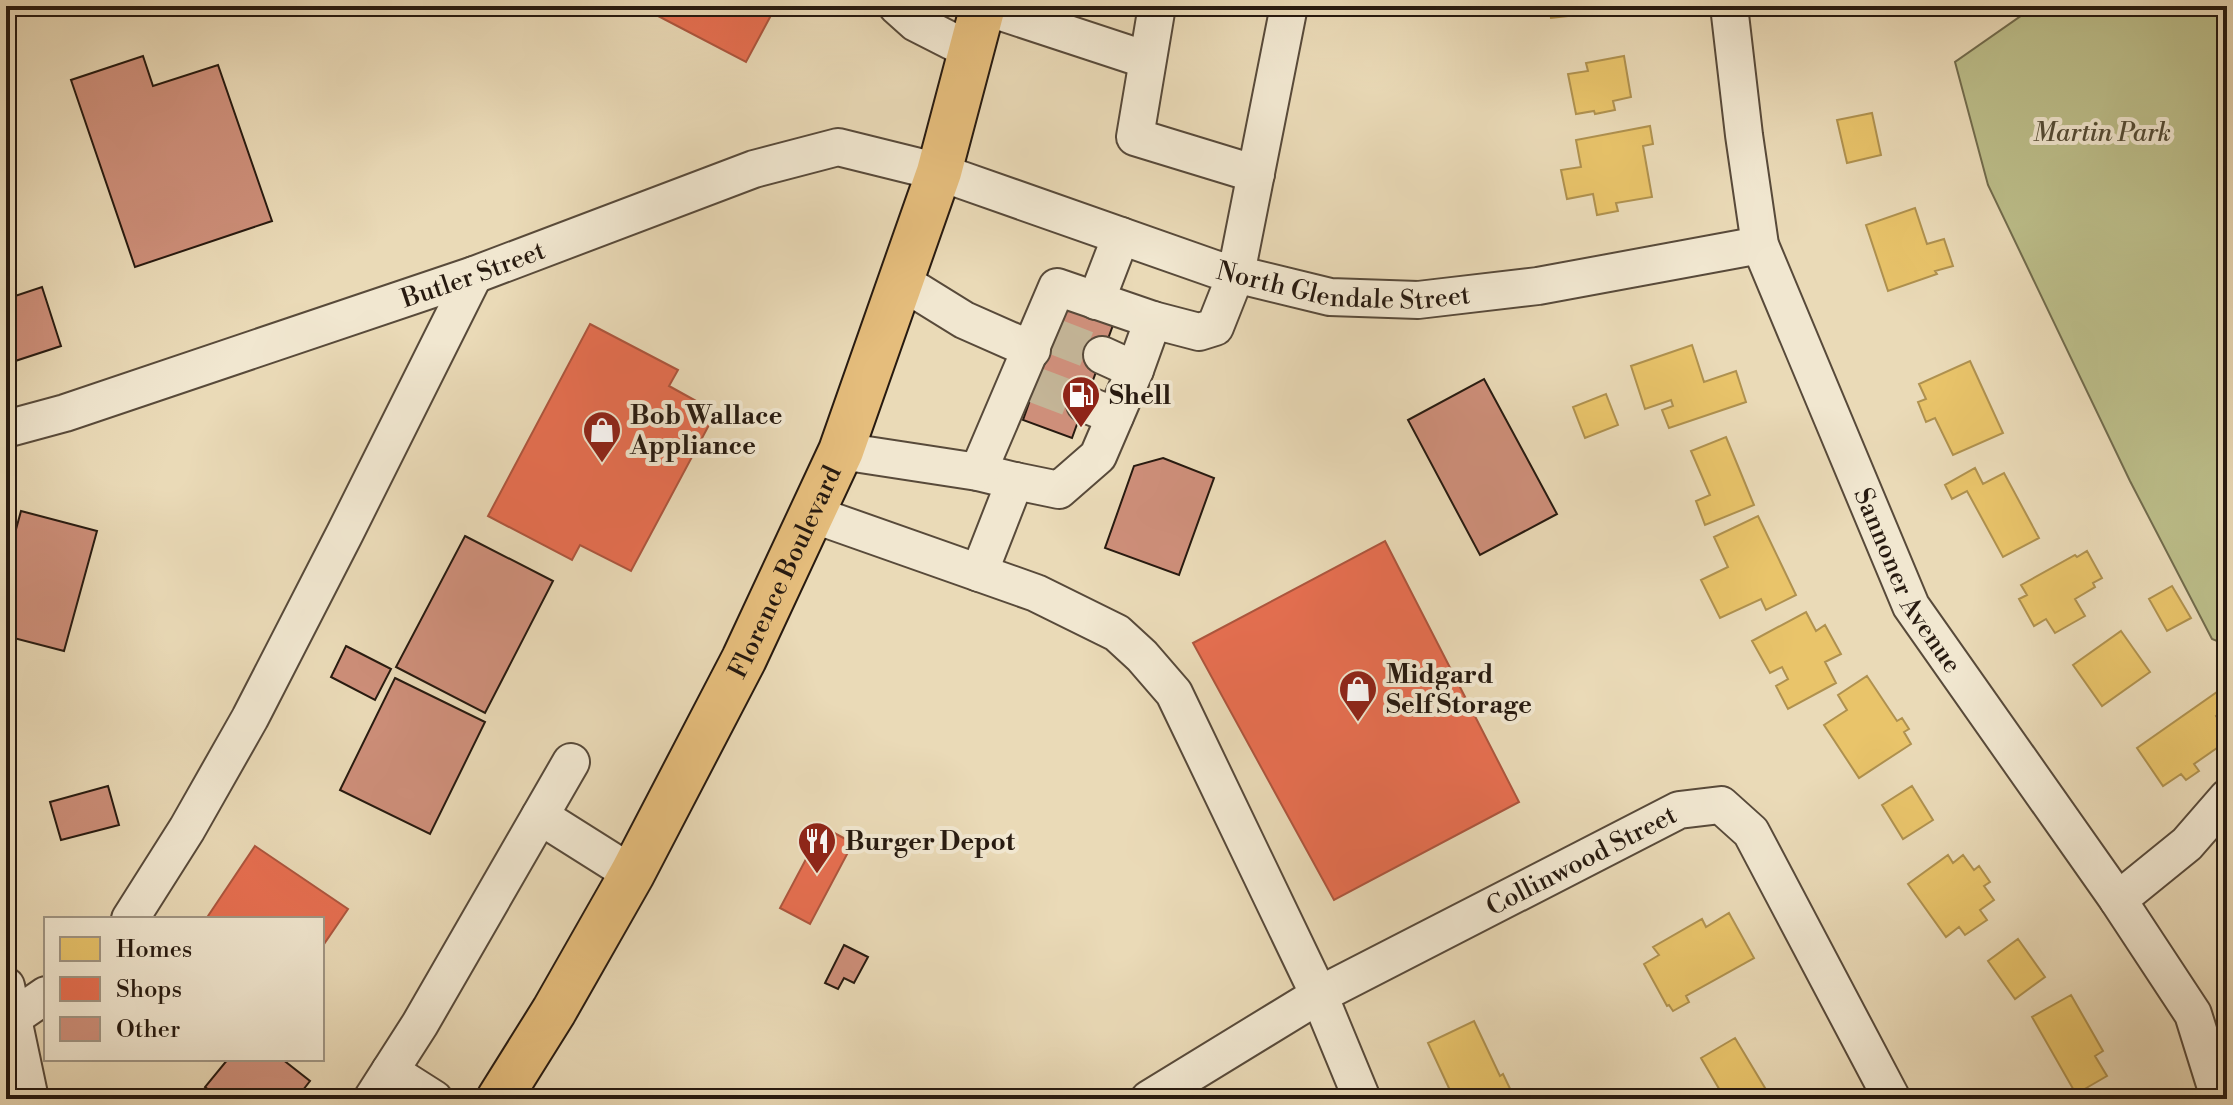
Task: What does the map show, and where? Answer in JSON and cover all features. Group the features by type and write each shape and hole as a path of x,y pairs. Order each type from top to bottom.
{"highway":[{"name":"Florence Boulevard","path":"499,1099 554,1011 632,874 744,659 841,451 939,172 983,6"}],"street":[{"path":"897,6 916,23 971,51"},
{"path":"983,6 1147,60"},
{"path":"1157,6 1135,137 1256,174"},
{"path":"978,472 1036,356 1057,287 1153,320 1199,332 1215,327 1236,274 1289,6"},
{"name":"Sannoner Avenue","path":"1729,6 1760,245 1911,606 2118,900 2193,1014 2218,1099"},
{"name":"Butler Street","path":"6,429 65,413 474,275 754,169 838,147 939,172"},
{"name":"North Glendale Street","path":"939,172 1215,269 1330,297 1418,300 1538,286 1760,245"},
{"path":"1096,301 1121,236"},
{"path":"131,917 187,829 250,718 474,275"},
{"path":"901,281 964,320 1036,356"},
{"path":"841,451 978,472 1059,490 1098,456 1100,410 1135,370 1153,320"},
{"path":"1102,355 1135,370"},
{"path":"979,573 1015,481"},
{"path":"812,514 1036,593 1117,633 1142,656 1174,693 1319,995 1362,1099"},
{"path":"434,1099 381,1085 420,1024 571,762"},
{"path":"2118,900 2187,844 2227,798"},
{"name":"Collinwood Street","path":"1149,1099 1319,995 1679,810 1721,805 1751,832 1892,1099"},
{"path":"540,816 632,874"},
{"path":"30,1099 10,1001 44,995"}],"green space":[{"name":"Martin Park","path":"2035,6 2227,6 2227,645 2212,639 2130,481 1988,185 1955,62"}],"building: Homes":[{"path":"1549,6 1613,6 1614,11 1551,18"},
{"path":"1624,56 1631,97 1613,101 1615,110 1576,114 1568,74 1588,71 1586,63"},
{"path":"1872,113 1881,155 1847,163 1837,120"},
{"path":"1650,126 1653,144 1643,146 1652,197 1616,203 1618,211 1597,215 1593,194 1567,199 1561,170 1581,167 1576,140"},
{"path":"1915,208 1927,244 1944,239 1953,266 1888,291 1866,225"},
{"path":"1692,345 1704,382 1736,371 1746,402 1669,428 1662,410 1673,406 1671,400 1645,409 1631,366"},
{"path":"1970,361 2003,433 1953,455 1935,418 1926,422 1918,402 1926,399 1919,384"},
{"path":"1606,394 1618,425 1585,438 1573,407"},
{"path":"1726,437 1754,505 1705,525 1696,501 1710,495 1691,451"},
{"path":"1975,468 1983,484 2004,473 2039,538 2003,557 1967,491 1952,499 1945,485"},
{"path":"1758,516 1796,595 1766,610 1761,599 1720,618 1701,580 1728,567 1714,537"},
{"path":"2087,551 2102,578 2093,583 2095,587 2075,599 2085,616 2055,633 2046,619 2034,626 2019,599 2027,595 2021,585"},
{"path":"2172,586 2191,618 2167,631 2149,599"},
{"path":"1806,612 1816,631 1825,625 1841,654 1825,662 1836,683 1788,709 1776,686 1788,679 1782,667 1770,673 1752,641"},
{"path":"2121,631 2150,672 2102,706 2073,665"},
{"path":"1867,676 1897,721 1902,718 1909,729 1904,732 1911,744 1859,778 1824,725 1847,710 1838,695"},
{"path":"2227,685 2227,708 2216,716 2227,732 2227,741 2194,764 2199,771 2186,780 2181,774 2163,786 2137,748"},
{"path":"1912,786 1933,820 1903,839 1882,805"},
{"path":"1948,855 1953,863 1963,855 1974,870 1979,866 1990,882 1984,886 1994,900 1980,910 1987,920 1965,935 1959,927 1946,937 1908,884"},
{"path":"1729,913 1754,958 1686,996 1689,1002 1673,1011 1667,1006 1644,964 1659,955 1653,947 1702,919 1706,927"},
{"path":"2018,939 2045,977 2015,999 1988,961"},
{"path":"2071,995 2103,1051 2095,1056 2107,1076 2076,1094 2032,1017"},
{"path":"1474,1021 1500,1076 1503,1074 1515,1099 1454,1099 1428,1043"},
{"path":"1735,1038 1768,1093 1758,1099 1725,1099 1701,1058"}],"building: Shops":[{"path":"639,6 776,6 746,62"},
{"name":"Bob Wallace Appliance","path":"590,324 678,370 669,386 716,412 631,571 580,545 572,560 488,516"},
{"name":"Midgard Self Storage","path":"1385,541 1519,802 1334,900 1193,643"},
{"name":"Burger Depot","path":"823,827 853,843 810,924 780,908"},
{"path":"255,846 348,909 324,944 324,917 207,917"}],"building: Other":[{"path":"143,56 153,86 218,65 272,221 135,267 71,80"},
{"path":"42,287 61,346 6,364 6,299"},
{"path":"1067,296 1117,314 1072,438 1023,420"},
{"path":"1484,379 1557,514 1480,555 1408,420"},
{"path":"1163,458 1214,478 1179,575 1105,548 1134,466"},
{"path":"21,511 97,531 64,651 6,636 6,566"},
{"path":"465,536 553,581 485,713 396,667"},
{"path":"346,646 391,669 375,700 331,677"},
{"path":"395,678 485,722 430,834 340,790"},
{"path":"108,786 119,825 61,840 50,802"},
{"path":"844,945 868,957 854,983 844,978 838,989 825,983"},
{"path":"226,1061 285,1061 310,1081 296,1099 220,1099 205,1087"}],"tunnel":[{"path":"1053,336 1102,355"},
{"path":"1035,385 1085,404"}],"place":[{"name":"Shell","path":"1081,429"},
{"name":"Bob Wallace Appliance","path":"602,464"},
{"name":"Midgard Self Storage","path":"1358,723"},
{"name":"Burger Depot","path":"817,875"}]}
